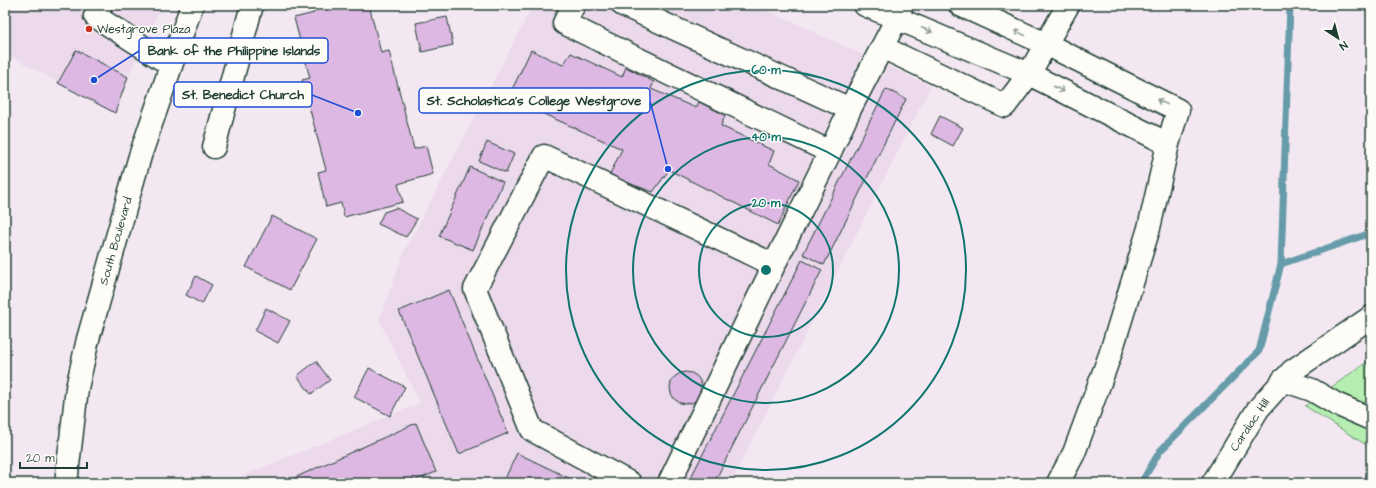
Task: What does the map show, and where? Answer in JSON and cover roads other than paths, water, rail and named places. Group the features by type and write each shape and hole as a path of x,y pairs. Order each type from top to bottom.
{"street":[{"path":"101,5 95,16 172,65"},
{"name":"South Boulevard","path":"66,483 77,388 88,339 140,156 192,5"},
{"path":"214,147 252,5"},
{"path":"574,5 564,23 830,152"},
{"path":"623,5 850,109"},
{"path":"865,5 900,11 1168,144"},
{"path":"960,5 1046,44 1178,110 1168,144 1149,228 1110,356 1074,453 1058,483"},
{"path":"882,47 1005,106 1029,74 1068,5"},
{"path":"669,483 850,109 900,11"},
{"path":"630,483 532,430 475,289 544,156 774,265"},
{"name":"Cardiac Hill","path":"1213,483 1258,410 1283,380 1292,371 1371,317"},
{"path":"1283,380 1312,390 1336,404 1371,419"}],"waterway":[{"path":"1141,483 1160,451 1259,351 1281,264 1290,5"},
{"path":"1281,264 1371,232"}],"place":[{"name":"Westgrove Plaza","path":"89,29"},
{"name":"Bank of the Philippine Islands","path":"94,80"},
{"name":"St. Benedict Church","path":"358,113"},
{"name":"St. Scholastica's College Westgrove","path":"668,169"}]}
